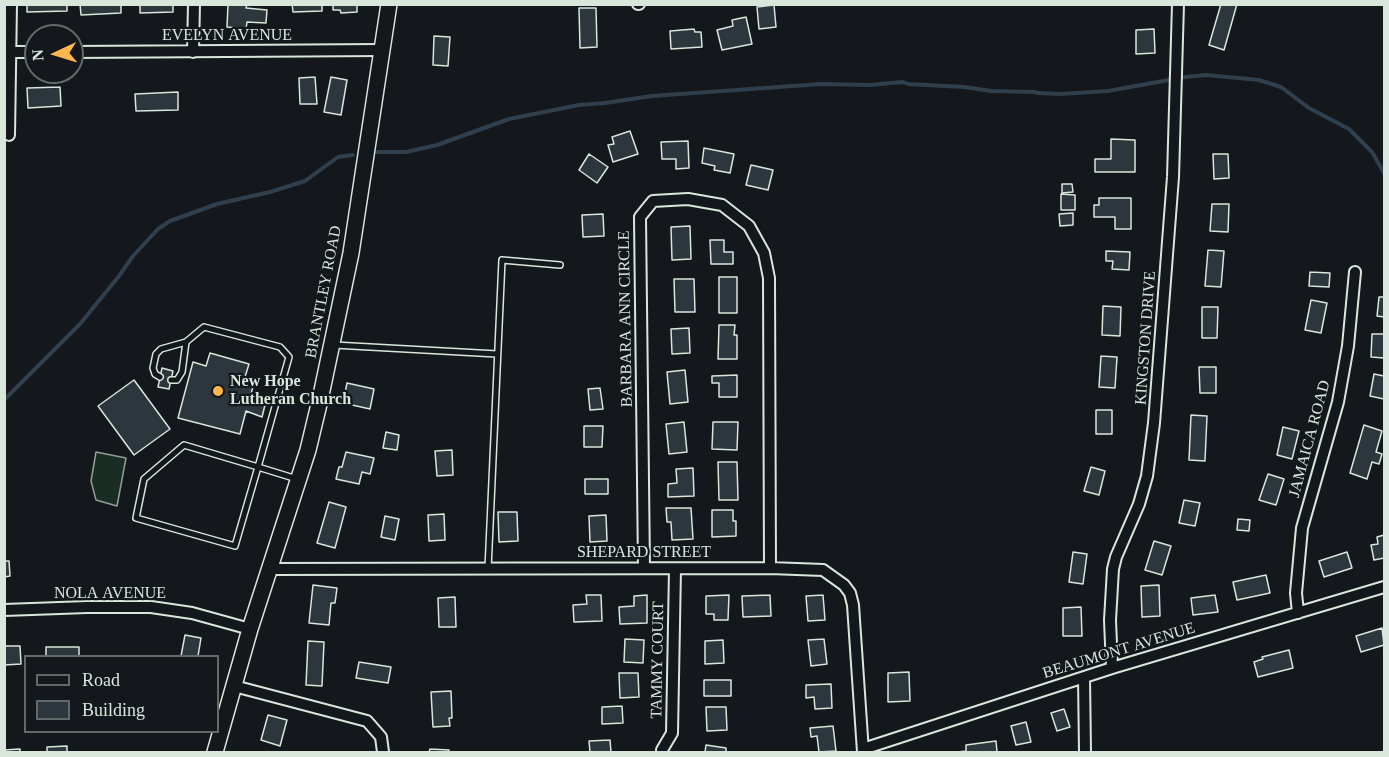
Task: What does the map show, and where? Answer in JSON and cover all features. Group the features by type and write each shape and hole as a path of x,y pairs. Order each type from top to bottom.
{"street":[{"path":"9,135 8,52 11,4"},
{"path":"194,4 194,52"},
{"name":"BRANTLEY ROAD","path":"215,753 250,629 298,479 320,400 351,253 389,4"},
{"name":"KINGSTON DRIVE","path":"1112,668 1110,620 1113,569 1139,504 1147,476 1155,423 1173,177 1178,4"},
{"name":"EVELYN AVENUE","path":"84,52 381,51"},
{"path":"8,52 24,52"},
{"name":"BARBARA ANN CIRCLE","path":"644,568 640,217 652,201 688,199 722,205 749,226 764,253 769,278 770,568"},
{"name":"JAMAICA ROAD","path":"1298,613 1296,593 1302,528 1338,402 1348,346 1355,272"},
{"name":"SHEPARD STREET","path":"269,569 770,568 823,570 844,585 850,593 854,606 863,751"},
{"name":"TAMMY COURT","path":"662,750 672,733 675,569"},
{"name":"BEAUMONT AVENUE","path":"863,751 1112,668 1384,586"},
{"name":"NOLA AVENUE","path":"4,610 87,607 160,608 192,613 250,629"},
{"path":"1084,677 1085,753"},
{"path":"234,686 367,722 381,737 383,753"}],"lane":[{"path":"488,569 501,260 560,265"},
{"path":"160,377 155,374 153,368 156,354 161,349 186,342 204,327 280,347 289,357 258,467 236,546 136,518 144,479 184,445 258,467 298,479"},
{"path":"171,380 177,380 182,372 186,342"},
{"path":"332,344 497,354"}],"green space":[{"path":"96,452 126,458 117,506 96,500 91,481"}],"building":[{"path":"27,4 67,4 67,11 27,12"},
{"path":"80,4 121,4 121,13 81,15"},
{"path":"140,4 173,4 173,12 140,13"},
{"path":"228,4 247,4 246,8 267,10 266,23 247,22 246,29 227,27"},
{"path":"292,4 322,4 322,11 293,12"},
{"path":"333,4 357,4 357,12 341,13 340,10 333,10"},
{"path":"1221,4 1237,4 1224,50 1209,45"},
{"path":"774,5 776,27 759,29 757,7"},
{"path":"579,8 596,8 597,47 580,48"},
{"path":"746,17 752,44 722,50 717,30 733,26 732,20"},
{"path":"694,29 695,32 701,32 702,47 671,49 670,31"},
{"path":"1154,29 1155,53 1136,54 1136,30"},
{"path":"434,36 450,37 448,66 433,65"},
{"path":"315,77 317,104 300,104 299,78"},
{"path":"331,77 347,80 341,115 324,112"},
{"path":"60,87 61,106 28,108 27,88"},
{"path":"178,92 178,110 136,111 135,94"},
{"path":"630,131 638,154 613,162 608,145 614,144 612,137"},
{"path":"1111,139 1135,140 1135,172 1095,172 1095,159 1111,159"},
{"path":"688,141 689,168 676,169 676,159 662,159 661,142"},
{"path":"704,148 734,154 730,173 714,170 715,166 702,163"},
{"path":"589,154 608,167 597,183 579,170"},
{"path":"1213,154 1228,154 1229,178 1214,179"},
{"path":"751,165 773,170 768,190 746,185"},
{"path":"1062,184 1072,184 1073,192 1062,193"},
{"path":"1061,194 1075,195 1075,210 1061,210"},
{"path":"1099,198 1131,198 1131,229 1115,229 1115,217 1094,217 1094,205 1099,205"},
{"path":"1212,204 1229,204 1228,232 1210,231"},
{"path":"1073,213 1073,225 1060,226 1059,214"},
{"path":"603,214 604,236 583,237 582,215"},
{"path":"690,226 691,259 672,260 671,227"},
{"path":"710,240 724,240 724,252 733,252 733,264 711,264"},
{"path":"1208,250 1224,251 1221,287 1205,286"},
{"path":"1106,251 1130,252 1129,270 1112,269 1113,261 1106,261"},
{"path":"1310,272 1330,273 1329,287 1309,286"},
{"path":"719,277 737,277 737,313 719,313"},
{"path":"674,279 694,279 695,312 675,312"},
{"path":"1379,297 1384,297 1384,317 1377,316"},
{"path":"1311,300 1327,303 1321,333 1305,330"},
{"path":"1103,306 1121,307 1120,336 1102,335"},
{"path":"1202,307 1218,307 1217,338 1202,338"},
{"path":"719,325 735,325 737,359 718,359"},
{"path":"689,328 690,353 672,354 671,329"},
{"path":"1372,334 1384,334 1384,358 1371,357"},
{"name":"New Hope Lutheran Church","path":"210,353 249,364 245,377 255,380 248,404 253,405 253,402 265,405 262,417 246,411 240,434 178,418 193,362 206,366"},
{"path":"1101,356 1117,357 1115,388 1099,387"},
{"path":"1199,367 1216,367 1216,393 1200,393"},
{"path":"162,368 173,371 169,389 158,387"},
{"path":"685,370 688,402 670,404 667,372"},
{"path":"1374,374 1384,376 1384,399 1370,396"},
{"path":"737,375 737,397 719,397 719,383 712,383 712,376"},
{"path":"134,380 170,429 134,455 98,406"},
{"path":"347,383 374,389 370,409 343,403"},
{"path":"600,388 603,409 590,410 588,389"},
{"path":"1096,410 1112,410 1112,434 1096,434"},
{"path":"1191,415 1207,416 1205,461 1189,460"},
{"path":"684,422 687,452 669,454 666,424"},
{"path":"713,422 738,422 737,450 712,449"},
{"path":"1364,425 1382,431 1376,452 1382,454 1379,464 1372,462 1367,479 1350,473"},
{"path":"584,426 603,426 602,447 584,447"},
{"path":"1283,427 1299,431 1292,459 1277,455"},
{"path":"386,432 399,435 397,450 383,448"},
{"path":"452,450 453,475 437,476 435,451"},
{"path":"346,452 374,458 370,474 362,472 359,484 336,479"},
{"path":"718,462 737,462 738,500 719,500"},
{"path":"1091,467 1105,471 1099,495 1084,491"},
{"path":"693,468 694,496 668,497 668,484 677,483 676,469"},
{"path":"1268,474 1284,479 1276,505 1259,500"},
{"path":"585,479 608,479 608,494 585,494"},
{"path":"1184,500 1200,503 1195,526 1179,523"},
{"path":"329,502 346,507 335,548 317,543"},
{"path":"666,508 691,508 693,539 672,540 671,522 667,522"},
{"path":"712,510 733,510 736,536 712,537"},
{"path":"498,512 517,512 518,541 499,542"},
{"path":"444,514 445,540 429,541 428,515"},
{"path":"606,515 607,541 590,542 589,516"},
{"path":"385,516 399,519 395,540 381,537"},
{"path":"1238,519 1250,520 1249,531 1237,530"},
{"path":"1384,535 1384,558 1374,560 1371,545 1378,544 1377,537"},
{"path":"1154,541 1171,546 1162,575 1145,570"},
{"path":"1073,552 1087,554 1083,584 1069,582"},
{"path":"1347,552 1352,568 1324,577 1319,561"},
{"path":"4,561 9,561 10,576 4,577"},
{"path":"1266,575 1270,593 1237,600 1233,582"},
{"path":"313,585 337,588 335,603 331,603 329,625 309,623"},
{"path":"1159,585 1160,616 1142,617 1141,586"},
{"path":"586,595 601,595 602,621 574,622 573,605 587,604"},
{"path":"647,595 647,623 620,624 619,607 634,606 634,596"},
{"path":"729,595 728,620 714,620 714,614 706,614 706,596"},
{"path":"770,595 771,616 743,617 742,596"},
{"path":"823,595 825,620 808,621 806,596"},
{"path":"1215,595 1218,612 1193,615 1191,598"},
{"path":"455,597 456,627 439,627 438,598"},
{"path":"1081,607 1082,636 1063,636 1063,608"},
{"path":"1382,628 1384,645 1361,652 1356,636"},
{"path":"185,635 201,638 198,655 181,655"},
{"path":"625,639 644,640 643,663 624,662"},
{"path":"824,639 827,664 811,666 808,640"},
{"path":"723,640 724,663 705,664 705,641"},
{"path":"308,641 324,642 322,686 306,685"},
{"path":"4,646 20,646 21,664 4,665"},
{"path":"46,647 79,647 79,655 46,655"},
{"path":"1289,650 1293,668 1258,677 1254,662 1263,659 1262,657"},
{"path":"359,662 391,667 388,683 356,678"},
{"path":"909,672 910,701 888,702 888,673"},
{"path":"619,673 638,673 639,697 620,698"},
{"path":"704,680 731,680 731,696 704,696"},
{"path":"831,684 832,708 815,709 814,697 806,698 806,685"},
{"path":"451,691 450,726 433,727 431,692"},
{"path":"622,706 623,723 602,724 602,707"},
{"path":"706,707 726,707 727,730 707,731"},
{"path":"1064,709 1070,727 1057,731 1051,713"},
{"path":"268,715 287,720 280,746 261,740"},
{"path":"1026,722 1031,742 1016,745 1011,726"},
{"path":"833,726 836,751 819,752 817,736 811,737 810,728"},
{"path":"610,740 611,752 590,752 589,741"},
{"path":"996,741 997,752 958,752 966,751 966,745"},
{"path":"706,745 726,748 726,752 705,752"},
{"path":"67,746 67,752 47,752 47,747"},
{"path":"20,749 20,752 4,752 4,750"},
{"path":"430,749 449,750 448,752 429,752"}],"waterway":[{"path":"377,152 406,152 437,145 509,119 579,105 652,96 821,84 869,85 903,82 991,91 1060,94 1108,91 1206,75 1259,80 1281,87 1309,108 1349,129 1372,152 1384,173"},
{"path":"4,400 80,324 133,256 158,229 170,221 217,204 305,181 338,157 353,155"}],"place":[{"name":"New Hope Lutheran Church","path":"218,391"}]}
